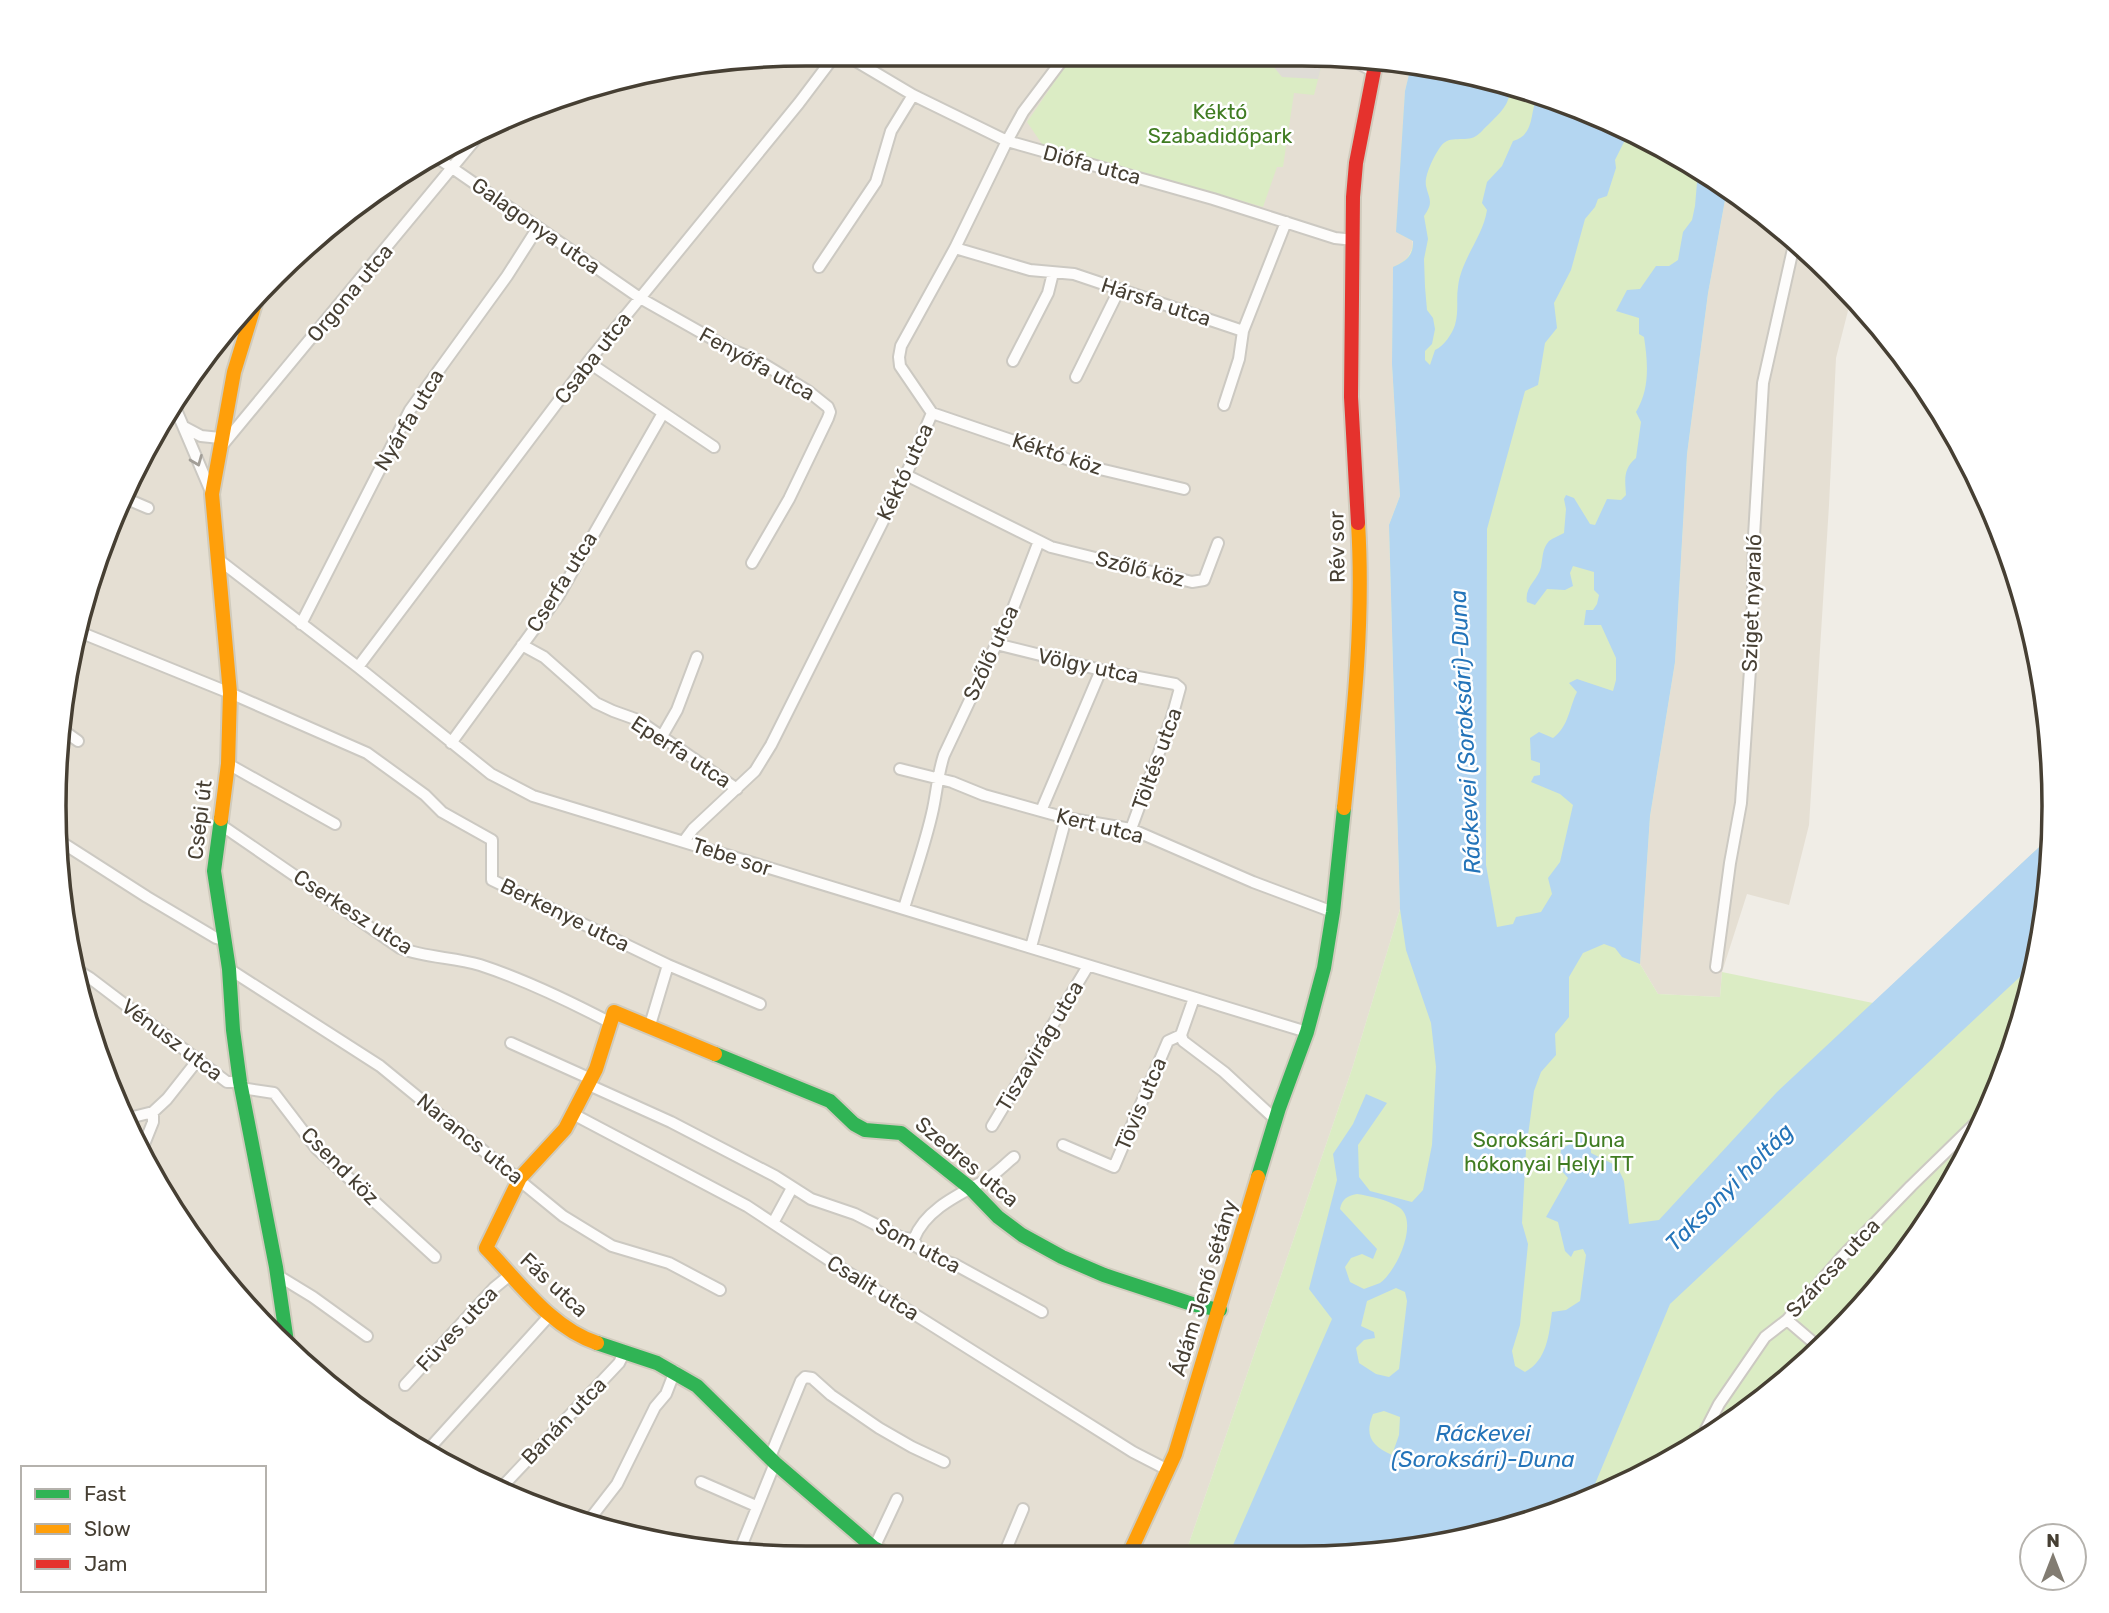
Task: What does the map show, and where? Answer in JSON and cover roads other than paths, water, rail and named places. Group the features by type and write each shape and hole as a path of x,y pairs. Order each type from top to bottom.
{"street":[{"name":"Csaba utca","path":"358,667 588,362 827,66"},
{"name":"Diófa utca","path":"864,66 913,95 1007,141 1202,195 1335,238 1353,240"},
{"name":"Kéktó utca","path":"684,841 693,829 755,771 783,723 906,475 932,413 900,366 901,346 955,248 1023,112 1058,66"},
{"name":"Rév sor","path":"1307,1032 1324,968 1333,912 1358,673 1361,566 1351,397 1353,197 1356,163 1374,70"},
{"path":"818,267 876,182 891,131 913,95"},
{"name":"Orgona utca","path":"220,444 468,149"},
{"name":"Galagonya utca","path":"444,162 640,298"},
{"path":"1224,405 1239,359 1243,331 1286,222"},
{"name":"Nyárfa utca","path":"301,624 410,410 507,276 537,229"},
{"name":"Hársfa utca","path":"955,248 1030,270 1074,274 1243,331"},
{"name":"Sziget nyaraló","path":"1716,967 1741,803 1752,640 1754,536 1763,383 1792,252"},
{"path":"1013,361 1048,293 1053,273"},
{"path":"1076,377 1119,290"},
{"name":"Fenyőfa utca","path":"640,298 732,350 757,360 808,391 828,407 828,418 789,499 752,564"},
{"name":"Csépi út","path":"250,319 234,372 212,494 230,693 228,764 214,871 229,970 240,1085 286,1332"},
{"path":"588,362 714,447"},
{"name":"Cserfa utca","path":"452,743 572,572 663,413"},
{"name":"Kéktó köz","path":"932,413 1087,466 1184,489"},
{"path":"179,415 212,494"},
{"path":"184,427 220,444"},
{"path":"906,475 1039,541"},
{"path":"133,501 148,508"},
{"name":"Szőlő köz","path":"1039,541 1051,547 1192,582 1204,580 1218,543"},
{"name":"Szőlő utca","path":"904,908 934,807 937,779 954,730 1012,611 1039,541"},
{"name":"Tebe sor","path":"219,560 491,774 533,796 1307,1032"},
{"path":"87,635 230,693"},
{"name":"Völgy utca","path":"996,644 1101,670 1175,684 1180,688"},
{"name":"Eperfa utca","path":"522,645 544,657 596,703 638,720 737,789"},
{"path":"661,738 677,710 697,657"},
{"path":"1041,811 1101,670"},
{"name":"Töltés utca","path":"1131,829 1180,688"},
{"name":"Berkenye utca","path":"230,693 367,753 425,794 443,812 492,840 492,880 668,965 760,1004"},
{"path":"70,736 78,741"},
{"path":"228,764 335,824"},
{"name":"Kert utca","path":"900,769 1066,818 1131,829 1253,882 1333,912"},
{"path":"1031,947 1066,818"},
{"name":"Cserkesz utca","path":"221,825 400,948 417,954 478,964 612,1017"},
{"path":"68,846 147,897 216,938 224,940"},
{"path":"650,1025 668,965"},
{"name":"Tiszavirág utca","path":"992,1126 1088,966"},
{"name":"Narancs utca","path":"229,970 380,1066 520,1178 563,1216 612,1246 668,1263 720,1290"},
{"name":"Vénusz utca","path":"87,976 197,1061 227,1082 240,1085"},
{"name":"Tövis utca","path":"1194,998 1181,1035 1183,1041 1224,1072 1276,1120"},
{"name":"Szedres utca","path":"612,1017 650,1025 830,1101 861,1129 873,1132 894,1130 901,1133 970,1188 998,1217 1062,1257 1104,1275 1195,1305 1220,1310"},
{"name":"Fás utca","path":"612,1017 590,1082 565,1129 520,1178 486,1248 550,1315 579,1337 657,1363 697,1386 772,1460 873,1546"},
{"name":"Ádám Jenő sétány","path":"1133,1546 1175,1454 1276,1120 1307,1032"},
{"name":"Tövis utca","path":"1063,1145 1114,1167 1168,1041 1181,1035"},
{"name":"Som utca","path":"511,1043 775,1176 811,1199 855,1214 902,1238 914,1239 917,1247 933,1257 954,1264 1042,1312"},
{"path":"135,1116 153,1112 167,1099 197,1061"},
{"name":"Csend köz","path":"240,1085 274,1093 316,1148 435,1257"},
{"path":"146,1139 153,1122 153,1112"},
{"name":"Csalit utca","path":"573,1114 747,1206 1133,1452 1168,1470"},
{"name":"Szárcsa utca","path":"1708,1426 1719,1404 1765,1337 1787,1320 1902,1195 1967,1131"},
{"path":"914,1239 923,1220 986,1180 1014,1157"},
{"path":"773,1223 792,1188"},
{"path":"277,1275 367,1336"},
{"name":"Füves utca","path":"405,1385 510,1275"},
{"path":"433,1445 550,1315"},
{"path":"1787,1320 1813,1342"},
{"name":"Banán utca","path":"507,1483 619,1363 624,1353"},
{"path":"593,1514 617,1484 654,1406 666,1394 675,1371"},
{"path":"742,1543 801,1381 805,1377 812,1378 831,1395 879,1428 944,1462"},
{"path":"701,1482 756,1506"},
{"path":"879,1546 897,1499"},
{"path":"1008,1546 1023,1509"}],"water":[{"name":"Ráckevei (Soroksári)-Duna","path":"1409,75 1509,96 1497,116 1476,136 1445,142 1430,165 1426,186 1430,201 1424,216 1428,239 1424,259 1427,310 1433,318 1435,329 1432,344 1425,351 1425,360 1430,365 1435,350 1442,346 1455,325 1460,277 1485,220 1487,210 1482,203 1487,182 1502,166 1513,141 1529,128 1535,104 1625,141 1615,160 1616,168 1607,196 1598,199 1585,219 1571,270 1554,303 1557,328 1545,343 1538,385 1525,391 1487,529 1486,865 1497,927 1513,924 1516,917 1541,912 1552,894 1548,878 1560,862 1573,805 1560,794 1531,782 1534,776 1540,775 1540,763 1531,760 1530,738 1539,732 1553,738 1562,728 1577,692 1569,683 1577,679 1613,691 1616,680 1616,658 1601,625 1584,625 1586,610 1593,610 1599,595 1594,590 1594,572 1573,566 1570,573 1573,586 1565,590 1547,589 1535,605 1527,602 1529,588 1539,572 1547,544 1564,533 1566,495 1574,498 1590,524 1595,525 1607,499 1621,500 1626,495 1627,470 1636,458 1641,422 1636,412 1646,385 1646,356 1644,337 1639,334 1639,318 1616,311 1627,290 1640,289 1656,266 1669,266 1678,260 1683,232 1692,220 1697,181 1725,199 1708,293 1687,454 1675,662 1650,816 1640,964 1622,957 1615,948 1604,944 1583,953 1569,977 1569,1017 1555,1034 1556,1055 1541,1072 1534,1091 1526,1150 1522,1223 1528,1244 1520,1325 1512,1351 1515,1366 1525,1372 1538,1361 1546,1346 1552,1312 1566,1310 1580,1301 1586,1255 1583,1249 1574,1251 1571,1257 1565,1251 1558,1222 1546,1217 1568,1178 1559,1168 1561,1149 1583,1130 1590,1133 1591,1153 1617,1166 1624,1181 1629,1224 1659,1220 1777,1092 2041,845 2036,903 2023,974 1670,1304 1594,1486 1494,1521 1399,1540 1351,1545 1233,1546 1332,1319 1309,1289 1337,1180 1333,1154 1353,1124 1366,1094 1387,1103 1358,1145 1359,1177 1370,1191 1412,1202 1423,1190 1432,1145 1436,1067 1431,1023 1406,950 1400,909 1389,525 1400,496 1392,364 1393,267 1408,258 1413,241 1396,232 1405,91","holes":["1357,1194 1400,1208 1405,1215 1406,1235 1393,1269 1380,1283 1364,1289 1350,1282 1345,1267 1351,1258 1362,1254 1373,1259 1377,1249 1340,1209 1345,1199","1396,1288 1405,1292 1407,1301 1399,1369 1389,1377 1376,1374 1359,1363 1356,1348 1364,1340 1375,1338 1374,1332 1361,1326 1367,1301","1384,1411 1400,1417 1399,1435 1392,1455 1379,1448 1370,1434 1373,1414"]}],"park label":[{"name":"Kéktó Szabadidőpark","path":"1220,124"},
{"name":"Soroksári-Duna hókonyai Helyi TT","path":"1549,1152"}],"water label":[{"name":"Taksonyi holtág","path":"1729,1187"}]}
